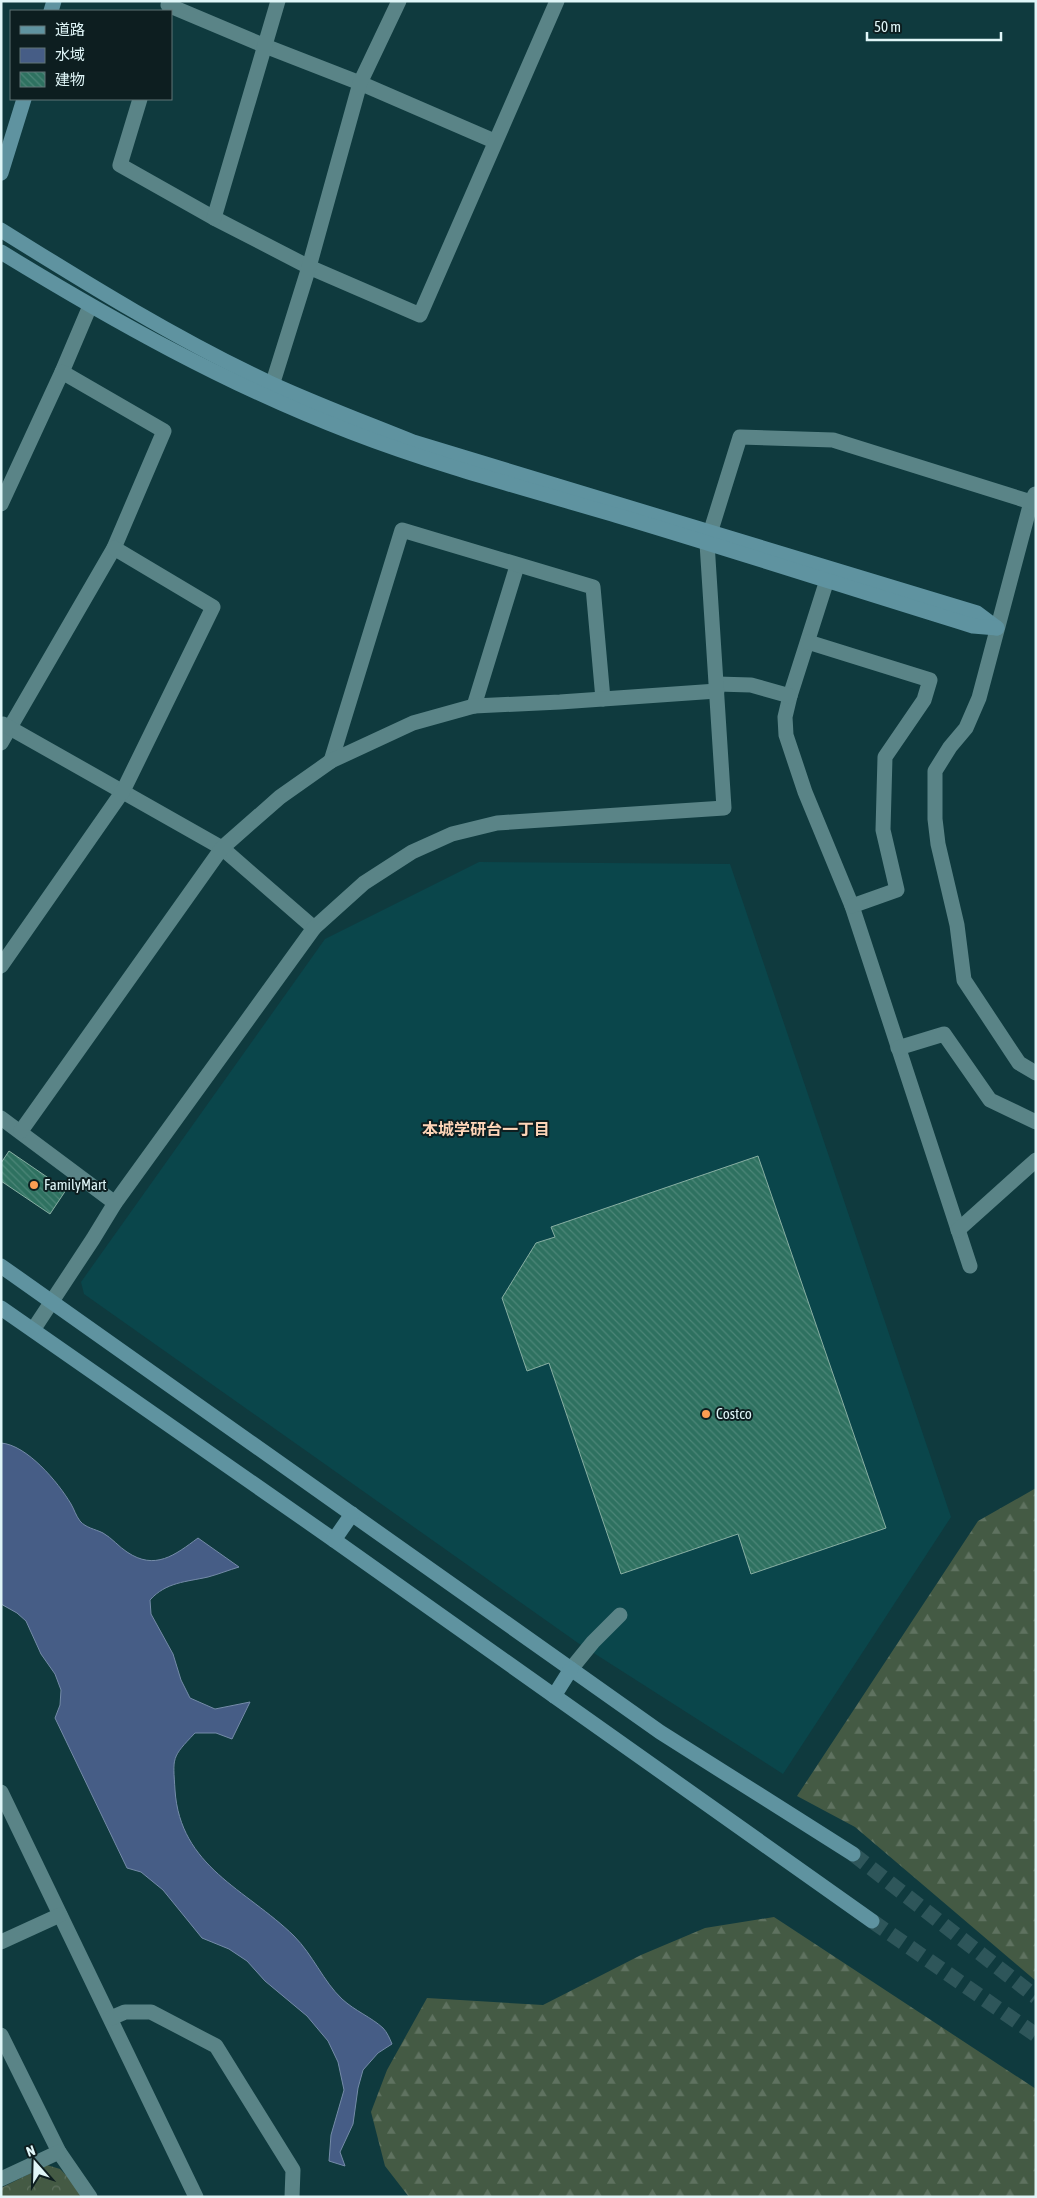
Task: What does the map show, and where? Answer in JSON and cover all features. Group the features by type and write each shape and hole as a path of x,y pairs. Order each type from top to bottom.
{"street":[{"path":"214,218 278,1"},
{"path":"270,390 309,268 360,82 399,1"},
{"path":"140,100 120,165 214,218 309,268 420,315 494,141 557,1"},
{"path":"168,6 360,82 494,141"},
{"path":"1,173 24,100"},
{"path":"1,230 100,292 270,390 348,431 407,453 977,614 997,628"},
{"path":"1,252 90,306 208,370 270,390"},
{"path":"1,504 62,372 90,306"},
{"path":"1,743 6,725 114,548 164,431 62,372"},
{"path":"32,1330 115,1203 314,928 364,883 412,852 452,834 497,823 724,808 709,537 740,437 833,440 1033,498 980,698 966,728 950,747 935,771 935,819 938,844 957,925 964,980 1019,1063 1036,1074"},
{"path":"331,761 402,530 517,566 593,587 602,699"},
{"path":"709,537 828,580 973,626 997,628"},
{"path":"1,966 123,791 213,607 114,548"},
{"path":"474,706 517,566"},
{"path":"828,580 790,696 785,717 786,735 805,792 852,906 970,1266"},
{"path":"808,642 930,680 924,700 885,757 883,830 897,890 852,906"},
{"path":"21,1131 222,848 280,798 331,761 413,723 474,706 602,699 751,685 790,696"},
{"path":"6,725 222,848 314,928"},
{"path":"898,1048 944,1034 990,1100 1036,1122"},
{"path":"1,1118 21,1131 115,1203"},
{"path":"958,1230 1036,1160"},
{"path":"1,1266 660,1732 853,1854"},
{"path":"1,1308 334,1540 872,1921"},
{"path":"334,1540 352,1514"},
{"path":"554,1696 571,1669 593,1642 620,1615"},
{"path":"1,1792 8,1819 60,1915 196,2197"},
{"path":"1,1942 60,1915"},
{"path":"111,2018 125,2012 151,2012 216,2046 293,2170 292,2197"},
{"path":"1,2035 59,2152 90,2197"},
{"path":"1,2179 59,2152"}],"shaded area":[{"name":"Costco","path":"479,862 730,864 951,1517 783,1774 578,1643 84,1294 81,1282 325,939"}],"green space":[{"path":"1036,1488 1036,1981 855,1827 797,1796 978,1521"},
{"path":"774,1917 1036,2089 1036,2197 409,2197 385,2166 371,2112 387,2070 427,1998 543,2005 641,1955 705,1928"},
{"path":"47,2165 60,2169 88,2197 1,2197 1,2188"}],"water":[{"path":"1,1443 21,1450 41,1466 58,1485 82,1523 106,1535 137,1558 156,1560 164,1558 173,1555 198,1538 239,1567 170,1586 150,1600 151,1614 173,1654 181,1680 190,1698 215,1709 250,1702 232,1739 216,1733 195,1733 181,1748 174,1764 175,1790 180,1816 189,1839 202,1858 218,1874 294,1936 307,1951 335,1992 347,2003 383,2028 392,2044 378,2053 363,2070 358,2088 353,2124 340,2152 345,2166 329,2161 331,2135 344,2090 338,2062 328,2041 307,2016 265,1981 247,1961 229,1949 202,1938 163,1890 141,1872 127,1868 55,1718 60,1705 61,1690 55,1674 41,1654 26,1621 17,1613 1,1604"}],"building":[{"name":"FamilyMart","path":"9,1151 66,1190 50,1214 1,1181 1,1163"},
{"name":"Costco","path":"758,1156 886,1528 751,1574 738,1534 621,1574 549,1363 527,1371 502,1298 536,1243 555,1237 551,1227"}],"tunnel":[{"path":"853,1854 1036,1997"},
{"path":"872,1921 1036,2035"}],"place":[{"name":"FamilyMart","path":"34,1185"},
{"name":"Costco","path":"706,1414"}],"district":[{"name":"本城学研台一丁目","path":"486,1129"}]}
